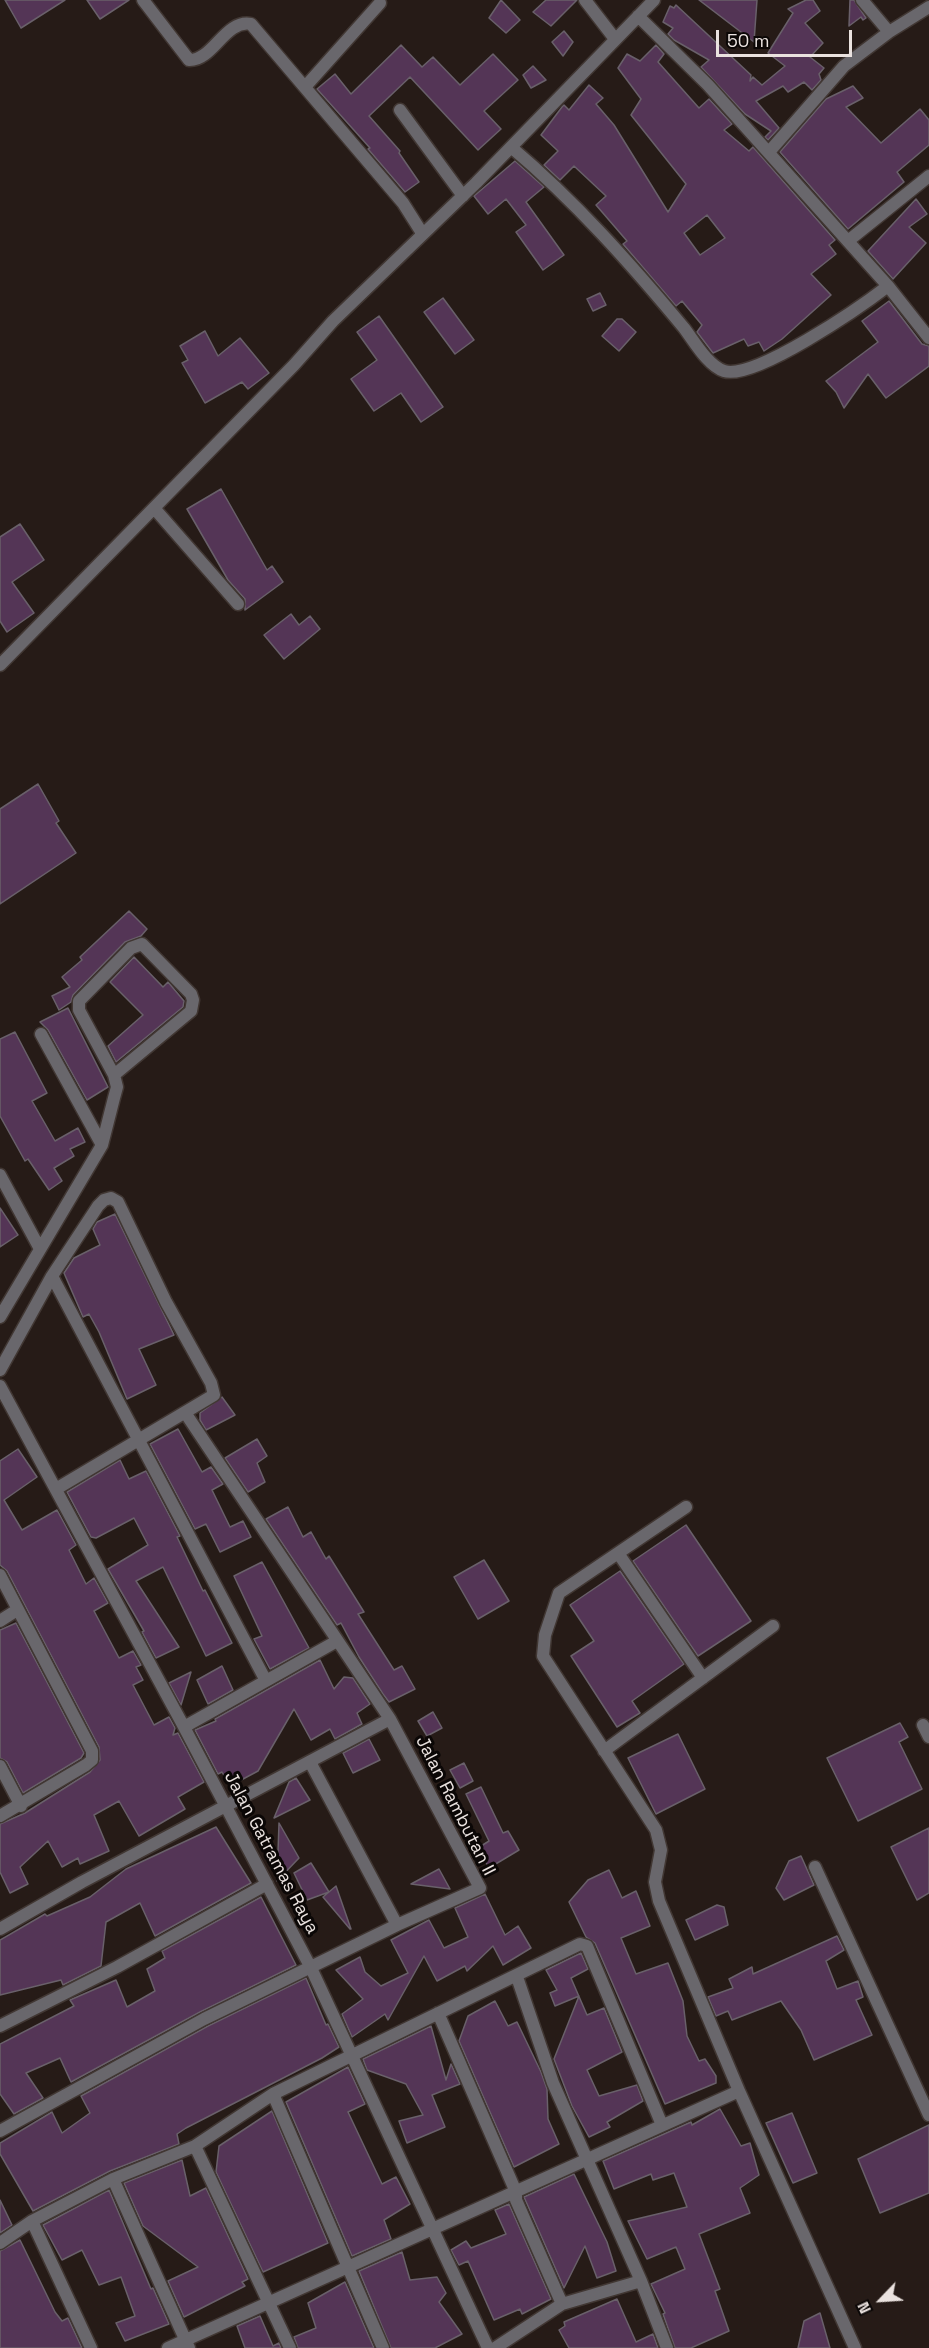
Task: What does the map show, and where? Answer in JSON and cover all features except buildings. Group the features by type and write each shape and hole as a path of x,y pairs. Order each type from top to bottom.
{"street":[{"path":"143,0 189,60 199,58 234,28 247,23 257,30 403,203 422,234"},
{"path":"585,0 615,39"},
{"path":"0,665 294,365 333,321 511,147 654,0"},
{"path":"862,0 889,32"},
{"path":"305,87 380,3"},
{"path":"769,152 844,66 889,32 929,7"},
{"path":"638,16 708,85 769,152 888,286 929,338"},
{"path":"400,110 462,195"},
{"path":"511,147 599,231 641,276 708,359 724,371 741,372 756,366 840,321 888,286"},
{"path":"848,241 929,176"},
{"path":"154,508 238,604"},
{"path":"0,1317 102,1145 117,1087 114,1075 78,1005 132,948 142,944 191,994 193,1006 191,1011 114,1075"},
{"path":"41,1034 102,1145"},
{"path":"0,1175 40,1249"},
{"path":"0,1370 52,1276 98,1206 111,1198 118,1202 166,1302 211,1383 214,1395 186,1414 56,1489"},
{"path":"52,1276 265,1679"},
{"name":"Jalan Gatramas Raya","path":"0,1386 184,1726 311,1968 488,2348"},
{"name":"Jalan Rambutan II","path":"0,2131 204,2019 397,1925 480,1888 390,1719 186,1414"},
{"path":"686,1508 559,1593 546,1635 543,1656 656,1830 661,1850 655,1882 659,1901 740,2091 855,2348"},
{"path":"618,1553 703,1678"},
{"path":"0,1575 16,1610 92,1751 92,1760 86,1765 21,1806 0,1816"},
{"path":"0,1621 16,1610"},
{"path":"604,1751 773,1626"},
{"path":"184,1726 337,1641"},
{"path":"0,1929 82,1882 390,1719"},
{"path":"923,1725 929,1737"},
{"path":"310,1762 397,1925"},
{"path":"0,1766 21,1806"},
{"path":"815,1867 929,2115"},
{"path":"0,2026 117,1966 267,1884"},
{"path":"0,2243 32,2220 113,2180 195,2146 273,2094 517,1977 580,1944 587,1946 662,2126"},
{"path":"517,1977 553,2083 641,2281 667,2348"},
{"path":"438,2013 562,2304"},
{"path":"168,2348 187,2344 270,2302 740,2091"},
{"path":"273,2094 383,2348"},
{"path":"195,2146 290,2348"},
{"path":"113,2180 187,2344"},
{"path":"32,2220 91,2348"},
{"path":"495,2348 562,2304 641,2281"}]}
